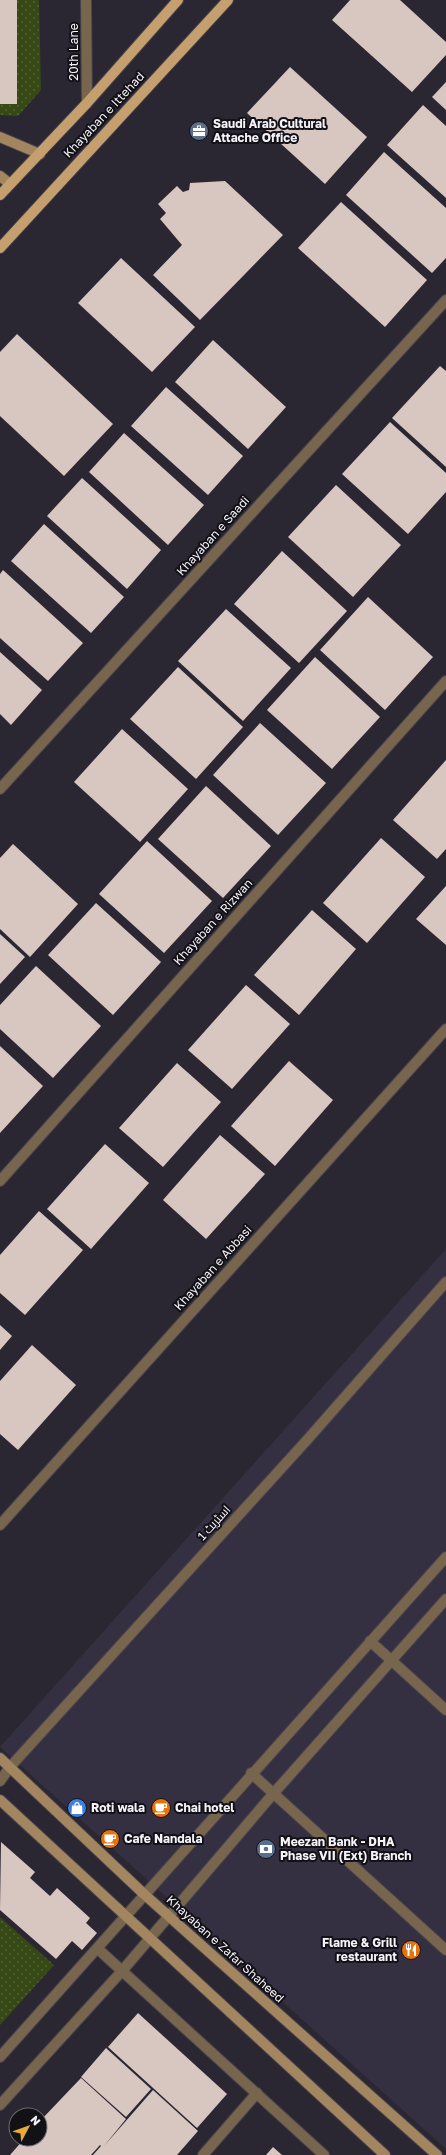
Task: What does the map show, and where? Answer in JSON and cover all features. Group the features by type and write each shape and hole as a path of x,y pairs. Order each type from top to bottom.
{"main road":[{"name":"Khayaban e Ittehad","path":"0,195 87,103 178,0"},
{"name":"Khayaban e Ittehad","path":"0,248 228,0"}],"street":[{"name":"20th Lane","path":"86,0 87,103"},
{"path":"0,137 40,154"},
{"path":"0,176 10,184"},
{"name":"Khayaban e Saadi","path":"0,789 446,300"},
{"name":"Khayaban e Rizwan","path":"0,1181 446,681"},
{"name":"Khayaban e Abbasi","path":"0,1525 446,1029"},
{"name":"اسٹریٹ 1","path":"0,1781 10,1767 307,1440 446,1282"},
{"path":"0,2057 127,1917 251,1773 446,1557"},
{"path":"0,2105 122,1971 273,1794 446,1599"},
{"path":"370,1641 446,1710"},
{"name":"Khayaban e Zafar Shaheed","path":"0,1758 168,1916 436,2155"},
{"path":"251,1773 446,1950"},
{"path":"0,1800 385,2155"},
{"path":"98,1949 324,2155"},
{"path":"203,2155 257,2093"}],"shaded area":[{"path":"446,1249 446,2149 0,1747"}],"green space":[{"path":"0,0 39,0 41,90 18,116 0,115"},
{"path":"0,1917 54,1965 0,2025"}],"building":[{"path":"0,0 17,0 17,104 0,104"},
{"path":"350,0 400,0 446,42 446,55 412,92 332,20"},
{"path":"290,67 367,137 325,184 247,113"},
{"path":"446,82 446,110 432,97"},
{"path":"423,105 446,126 446,198 387,145"},
{"path":"384,152 446,208 446,258 432,273 346,195"},
{"path":"225,181 283,235 200,320 153,275 182,245 160,219 166,213 158,204 177,186 183,192 189,190 190,183"},
{"path":"341,202 427,280 385,327 298,248"},
{"path":"121,258 195,327 152,372 78,303"},
{"path":"17,334 113,424 64,476 0,416 0,352"},
{"path":"213,340 286,407 248,449 175,382"},
{"path":"440,366 446,371 446,467 392,418"},
{"path":"166,387 243,456 208,495 131,426"},
{"path":"390,422 446,473 446,492 408,534 342,474"},
{"path":"124,433 204,505 168,545 89,472"},
{"path":"82,478 161,550 127,589 47,516"},
{"path":"336,485 401,545 353,597 288,537"},
{"path":"44,524 124,597 91,633 11,561"},
{"path":"282,551 347,611 299,663 234,604"},
{"path":"3,570 83,643 48,681 0,638 0,574"},
{"path":"368,597 433,657 385,710 320,650"},
{"path":"226,609 291,668 243,721 178,661"},
{"path":"0,652 42,690 11,725 0,714"},
{"path":"315,657 380,717 332,769 267,710"},
{"path":"178,667 243,727 196,779 130,719"},
{"path":"260,723 326,783 278,835 213,775"},
{"path":"122,729 188,789 140,842 74,782"},
{"path":"446,760 446,849 437,859 393,820"},
{"path":"206,786 271,846 223,898 158,839"},
{"path":"381,838 425,877 367,943 323,903"},
{"path":"147,841 212,901 164,953 99,894"},
{"path":"13,844 78,904 30,957 0,929 0,858"},
{"path":"446,886 446,945 416,919"},
{"path":"96,903 161,962 113,1015 48,955"},
{"path":"312,910 356,949 299,1015 254,975"},
{"path":"0,934 25,957 0,984"},
{"path":"36,966 101,1026 53,1078 0,1029 0,1005"},
{"path":"246,985 290,1024 232,1089 188,1050"},
{"path":"0,1046 43,1086 0,1133"},
{"path":"289,1061 333,1100 275,1166 231,1126"},
{"path":"177,1063 221,1102 163,1167 119,1128"},
{"path":"220,1135 265,1174 206,1239 163,1200"},
{"path":"105,1144 149,1183 91,1249 47,1209"},
{"path":"39,1211 83,1250 25,1315 0,1293 0,1255"},
{"path":"0,1325 12,1336 0,1350"},
{"path":"32,1345 76,1385 18,1450 0,1434 0,1381"},
{"path":"1,1842 35,1872 30,1878 50,1896 57,1888 90,1918 86,1923 97,1933 82,1950 72,1941 56,1959 0,1910"},
{"path":"138,2013 227,2094 197,2128 108,2047"},
{"path":"106,2048 151,2089 126,2117 81,2077"},
{"path":"81,2078 126,2119 104,2146 153,2090 198,2131 177,2155 93,2155 101,2146 100,2145 91,2155 10,2155 17,2147 48,2147 48,2113"},
{"path":"273,2147 282,2155 266,2155"}],"place":[{"name":"Saudi Arab Cultural Attache Office","path":"199,131"},
{"name":"Roti wala","path":"77,1808"},
{"name":"Chai hotel","path":"161,1808"},
{"name":"Cafe Nandala","path":"110,1839"},
{"name":"Meezan Bank - DHA Phase VII (Ext) Branch","path":"266,1849"},
{"name":"Flame & Grill restaurant","path":"411,1950"}]}
